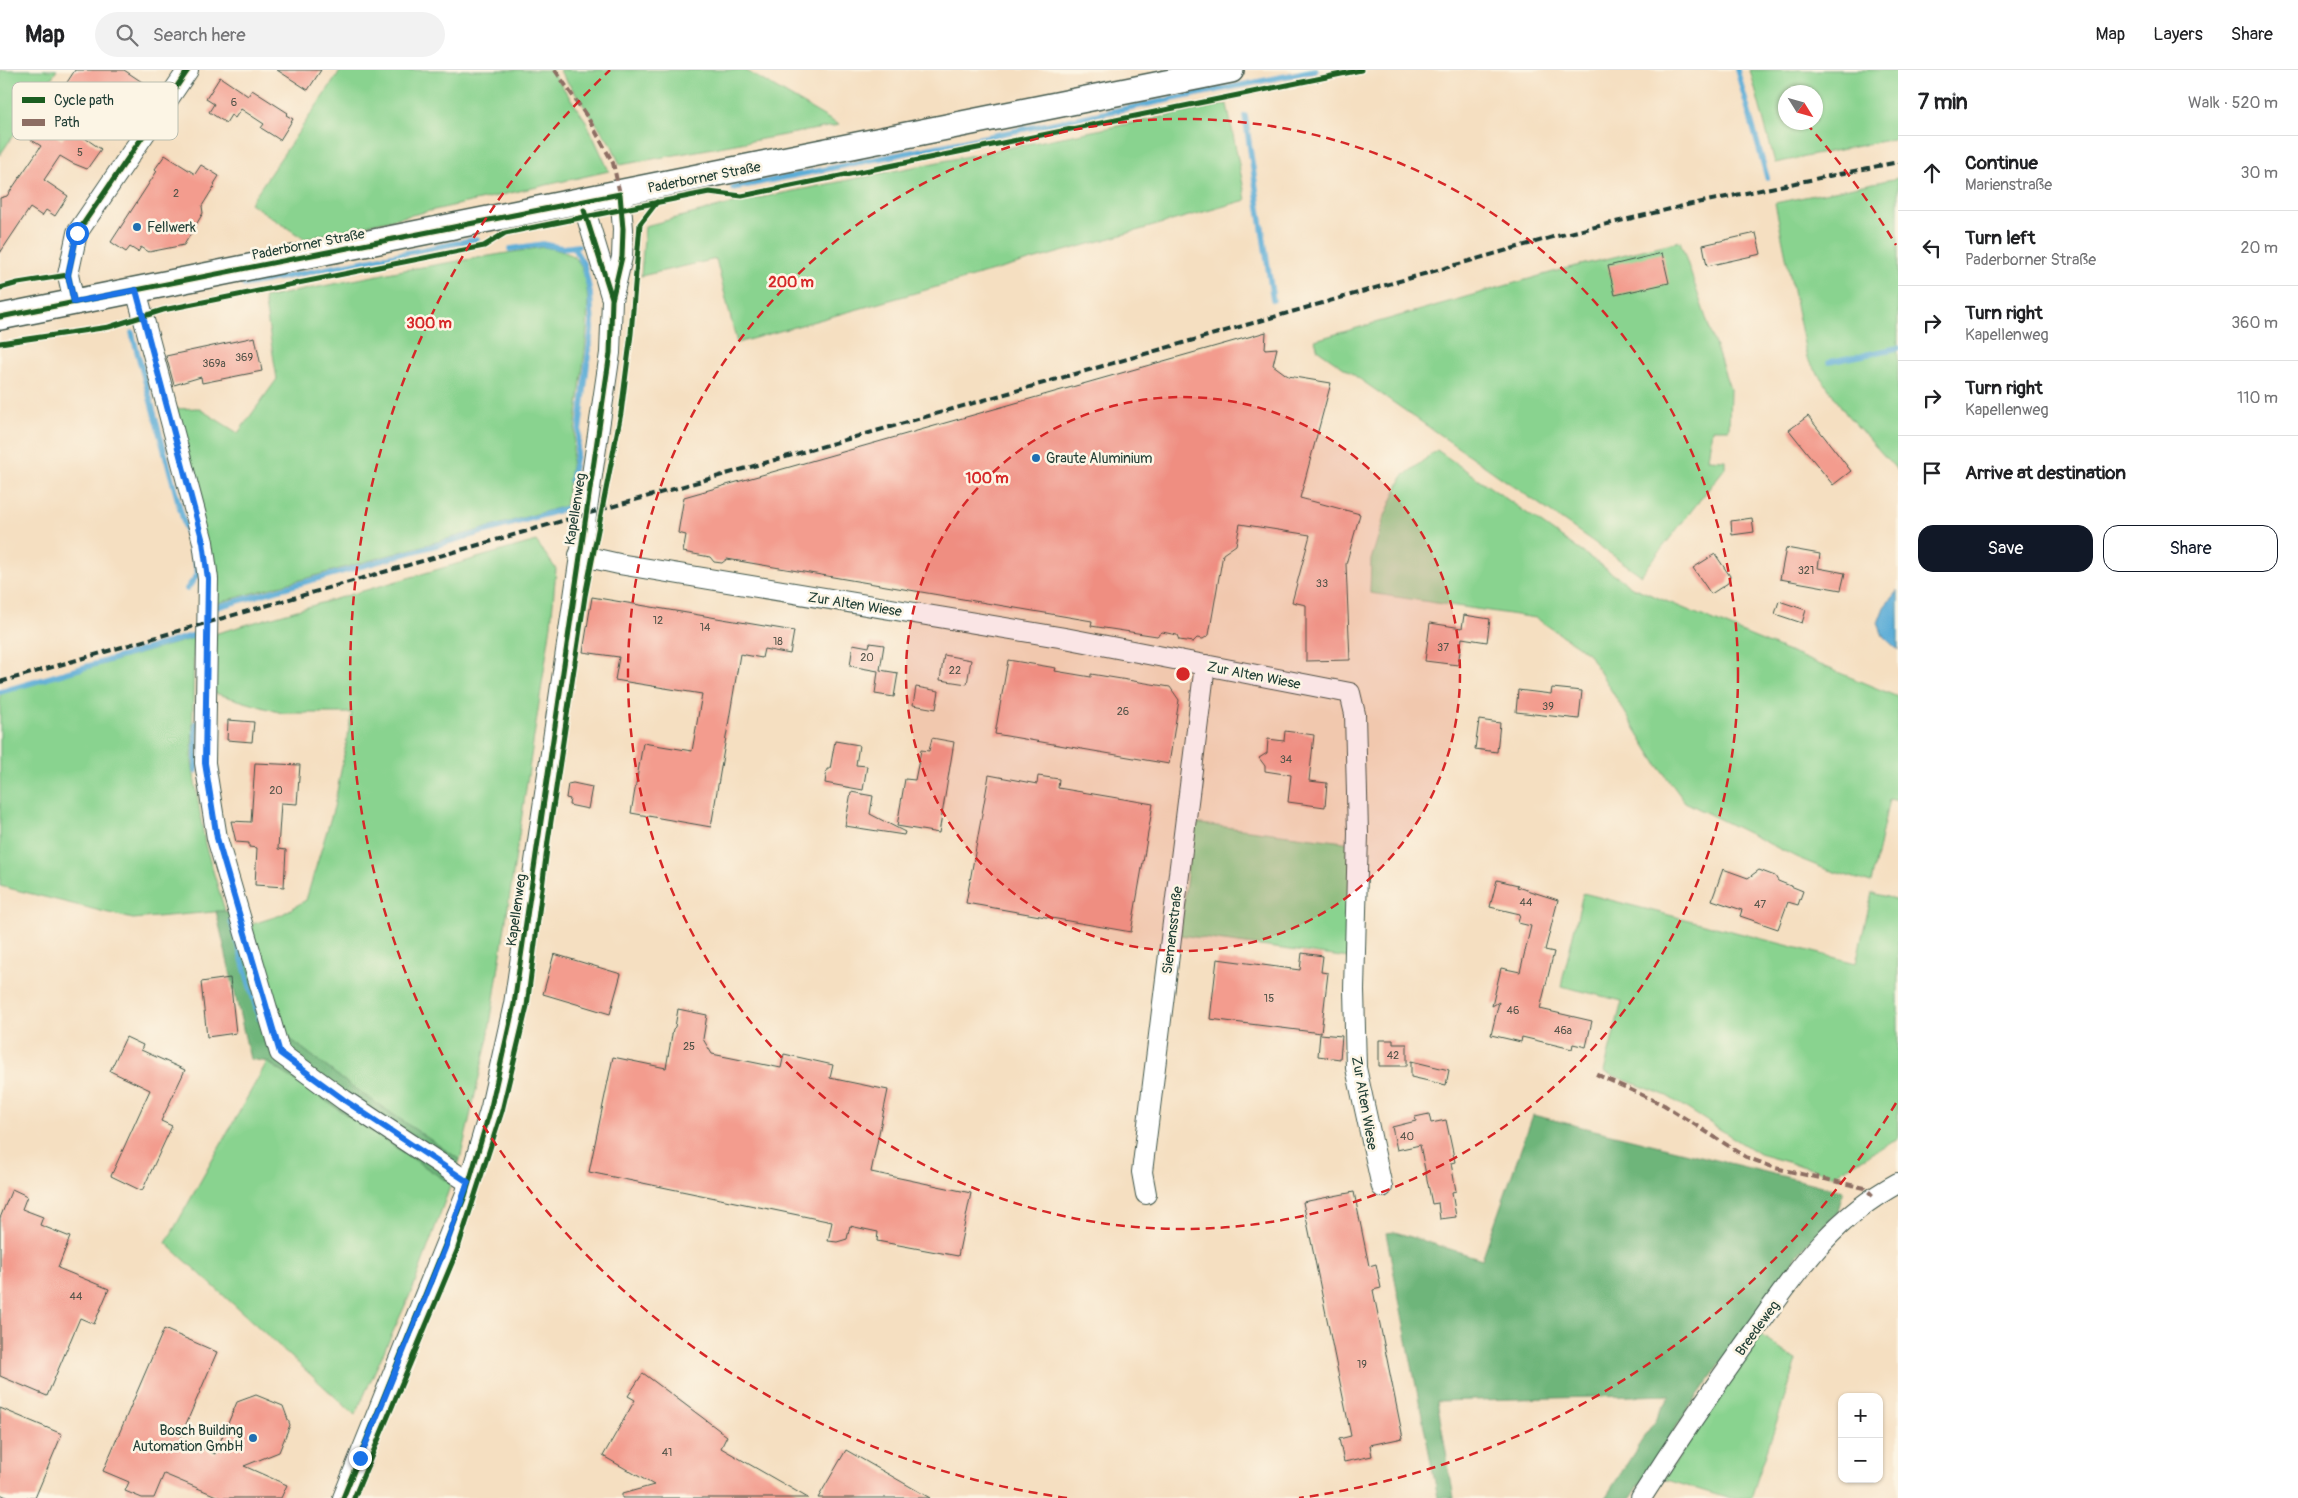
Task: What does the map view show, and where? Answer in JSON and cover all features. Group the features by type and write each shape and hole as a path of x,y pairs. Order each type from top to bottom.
{"main road":[{"name":"Paderborner Straße","path":"0,317 1226,71"}],"street":[{"path":"178,85 188,70"},
{"path":"74,302 68,275 77,233 140,140"},
{"name":"Kapellenweg","path":"343,1498 445,1248 468,1182 492,1107 514,1004 610,353 612,300 622,257 623,230 620,194"},
{"name":"Kapellenweg","path":"579,201 587,217 612,300"},
{"path":"136,290 203,542 208,579 205,763 217,838 280,1053 344,1100 468,1182"},
{"name":"Zur Alten Wiese","path":"579,554 619,564 1065,638 1350,693 1355,714 1358,833 1354,990 1356,1068 1382,1186"},
{"name":"Siemensstraße","path":"1146,1194 1142,1172 1205,666"},
{"name":"Breedeweg","path":"1641,1498 1690,1421 1807,1257 1839,1223 1873,1196 1898,1183"}],"green space":[{"path":"0,70 57,70 49,82 12,82 12,137 0,155"},
{"path":"341,70 551,70 586,121 609,171 304,239 250,203"},
{"path":"559,70 745,70 839,125 620,165 612,146"},
{"path":"1750,70 1898,70 1898,138 1775,163"},
{"path":"1227,104 1246,200 737,343 716,259 641,276 645,226 739,202"},
{"path":"1898,178 1898,471 1847,415 1807,358 1775,203"},
{"path":"1680,241 1730,389 1729,429 1712,429 1708,459 1725,460 1725,468 1641,575 1318,350 1315,340 1564,269"},
{"path":"544,247 564,252 577,260 585,277 587,293 587,329 565,506 214,604 173,409 198,408 238,433 277,379 264,298 398,271"},
{"path":"1437,450 1632,587 1898,697 1898,801 1889,799 1871,883 1825,869 1798,858 1685,802 1657,764 1588,653 1536,618 1370,593 1371,560 1384,518 1402,477"},
{"path":"536,541 556,569 551,625 488,1038 460,1160 351,1086 285,1035 250,925 281,915 306,900 334,807 352,713 282,713 211,692 214,634"},
{"path":"194,638 192,763 205,844 225,911 133,919 0,886 0,694"},
{"path":"1193,823 1352,843 1349,958 1180,935"},
{"path":"1583,893 1856,963 1872,893 1898,900 1898,1138 1834,1175 1759,1154 1667,1096 1604,1072 1622,1001 1561,986"},
{"path":"216,911 225,911 250,925 285,1035 351,1086 460,1160 451,1184 268,1062 250,1059"},
{"path":"267,1062 451,1184 413,1288 355,1415 166,1243"},
{"path":"1533,1115 1843,1191 1838,1212 1801,1250 1686,1412 1631,1498 1605,1498 1671,1395 1437,1401 1454,1498 1438,1498 1386,1233 1395,1232 1482,1259"},
{"path":"1758,1334 1797,1361 1751,1498 1727,1498 1664,1479"}],"water":[{"path":"1898,590 1898,650 1883,636 1878,623 1884,607"}],"building":[{"path":"75,70 124,70 142,82 67,82"},
{"path":"277,70 321,70 308,90"},
{"path":"220,77 248,96 252,90 288,113 286,115 293,119 280,140 261,128 264,124 241,109 235,118 231,115 226,123 209,112 214,104 206,99"},
{"path":"32,140 88,140 101,149 87,169 60,156 44,180 68,196 55,216 46,210 42,216 30,208 0,253 0,198 7,196 41,146"},
{"path":"165,155 195,174 201,165 219,176 202,206 203,213 184,245 149,252 141,247 138,252 130,247 126,252 111,242 157,171 155,169"},
{"path":"1756,233 1761,254 1707,266 1703,245"},
{"path":"1662,253 1669,283 1615,295 1608,266"},
{"name":"Graute Aluminium","path":"1266,332 1265,349 1277,348 1273,365 1288,376 1331,383 1300,498 1360,514 1346,564 1350,660 1306,661 1306,605 1292,602 1310,535 1240,524 1236,545 1223,554 1209,635 1203,639 1197,638 1193,642 1179,640 1177,635 1162,632 1157,636 1091,626 1092,621 727,559 722,563 714,562 710,557 683,552 686,535 678,533 684,497"},
{"path":"255,337 262,371 202,383 201,377 174,385 166,356"},
{"path":"1808,416 1851,471 1833,485 1789,430"},
{"path":"1752,518 1754,532 1732,535 1731,521"},
{"path":"1786,548 1820,554 1818,568 1845,573 1841,590 1780,579"},
{"path":"1715,554 1730,576 1728,583 1711,594 1693,568"},
{"path":"592,597 794,631 790,654 764,649 762,658 740,654 711,827 631,813 643,743 692,751 702,694 615,680 619,657 583,652"},
{"path":"1779,601 1806,610 1802,623 1775,614"},
{"path":"1464,615 1490,619 1487,642 1462,638 1458,665 1425,661 1430,623 1462,628"},
{"path":"870,643 884,645 880,670 898,673 894,697 875,694 878,671 850,666 853,644 869,647"},
{"path":"944,655 971,660 967,684 940,680"},
{"path":"1008,660 1056,668 1055,671 1091,677 1091,674 1170,687 1179,700 1169,764 995,734"},
{"path":"916,687 939,691 936,709 913,705"},
{"path":"1552,688 1582,691 1579,719 1516,712 1518,690 1551,694"},
{"path":"228,720 254,722 252,742 227,740"},
{"path":"1479,720 1500,723 1497,752 1475,749"},
{"path":"1285,731 1314,735 1309,781 1327,783 1325,807 1288,802 1291,775 1265,771 1265,766 1259,758 1267,753 1268,739 1284,741"},
{"path":"932,738 954,742 939,833 897,826 905,779 915,780 921,750 929,751"},
{"path":"835,741 859,745 856,765 867,766 863,790 825,783 827,769 830,769"},
{"path":"255,763 300,765 297,804 281,803 278,849 286,850 284,887 255,885 257,848 249,847 249,843 236,842 231,821 251,822"},
{"path":"989,775 1037,784 1038,776 1059,779 1058,788 1153,804 1131,932 966,903"},
{"path":"573,783 592,787 588,809 569,805 570,799 566,798 568,784"},
{"path":"851,792 873,796 870,814 905,832 904,835 845,826"},
{"path":"1723,869 1748,878 1759,870 1775,876 1778,881 1803,891 1798,905 1788,902 1778,929 1740,916 1742,910 1712,900"},
{"path":"1497,880 1518,885 1517,887 1558,900 1545,950 1554,952 1540,1009 1592,1021 1586,1047 1573,1044 1572,1049 1522,1037 1521,1042 1491,1035 1499,1002 1492,1006 1501,968 1520,972 1531,926 1518,923 1520,914 1490,907"},
{"path":"1302,953 1323,956 1321,972 1328,973 1321,1033 1210,1019 1217,959 1300,970"},
{"path":"554,954 621,974 610,1014 543,994"},
{"path":"230,978 236,1033 207,1037 201,982"},
{"path":"678,1009 707,1015 703,1039 712,1054 781,1068 784,1054 833,1065 830,1078 888,1090 871,1172 971,1193 958,1256 877,1241 878,1232 850,1226 847,1239 837,1242 828,1241 832,1222 589,1172 613,1057 666,1068"},
{"path":"1320,1034 1342,1036 1340,1059 1318,1056"},
{"path":"126,1037 143,1045 141,1050 185,1070 161,1121 172,1126 142,1191 111,1176 150,1090 110,1071"},
{"path":"1379,1040 1393,1040 1393,1044 1407,1044 1407,1066 1379,1066"},
{"path":"1411,1061 1449,1070 1446,1085 1411,1077"},
{"path":"1429,1114 1431,1123 1446,1120 1455,1162 1451,1163 1456,1191 1452,1192 1456,1217 1440,1219 1438,1203 1432,1204 1420,1145 1397,1150 1392,1127 1416,1121 1415,1117"},
{"path":"12,1189 27,1196 22,1209 43,1217 40,1225 70,1237 58,1268 109,1289 94,1324 80,1318 47,1396 0,1376 0,1218"},
{"path":"1354,1192 1369,1266 1376,1264 1381,1288 1373,1290 1403,1438 1370,1445 1372,1456 1344,1462 1339,1439 1351,1436 1303,1202"},
{"path":"164,1329 217,1352 180,1438 215,1454 237,1402 256,1395 283,1406 290,1425 279,1452 244,1466 287,1485 281,1498 221,1498 164,1474 154,1498 142,1498 125,1491 129,1482 103,1471"},
{"path":"643,1373 727,1436 721,1448 808,1498 622,1498 622,1494 654,1485 603,1456 635,1400 628,1396"},
{"path":"0,1408 62,1434 35,1498 9,1498 0,1494"},
{"path":"846,1450 930,1498 818,1498"}],"waterway":[{"path":"733,188 1316,70"},
{"path":"1737,70 1767,177"},
{"path":"1245,116 1273,300"},
{"path":"244,285 477,239"},
{"path":"510,249 543,244 562,248 578,246"},
{"path":"571,481 577,450 592,323 590,292 584,265 573,247"},
{"path":"132,333 198,574 187,589"},
{"path":"1829,362 1898,348"},
{"path":"217,607 568,508"},
{"path":"0,692 198,634 198,641"},
{"path":"196,723 196,771"},
{"path":"231,921 259,1018"}],"railway":[{"path":"0,682 1553,237 1687,205 1898,162"}],"marked path":[{"path":"555,70 588,118 613,163 620,194"},
{"path":"1596,1074 1664,1105 1746,1157 1775,1168 1865,1188 1873,1196"}],"cycle path":[{"path":"178,85 188,70"},
{"path":"0,343 109,327 163,310 484,246 505,233 709,192 742,196 1361,70"},
{"path":"74,302 68,275 77,233 140,140"},
{"path":"0,317 620,194 623,229 622,257 612,300 610,353 514,1004 491,1107 465,1196 343,1498"},
{"path":"354,1498 457,1251 502,1111 527,1006 548,841 585,596 621,413 631,334 640,224 657,202"},
{"path":"584,210 612,298"},
{"path":"0,288 18,283 68,275"}],"place":[{"name":"Fellwerk","path":"137,227"},
{"name":"Graute Aluminium","path":"1036,458"},
{"name":"Bosch Building Automation GmbH","path":"253,1438"}],"route":[{"path":"77,233 68,275 74,302 136,290 164,402 203,542 208,579 205,763 217,838 280,1053 344,1100 468,1182 445,1248 360,1458"}]}
